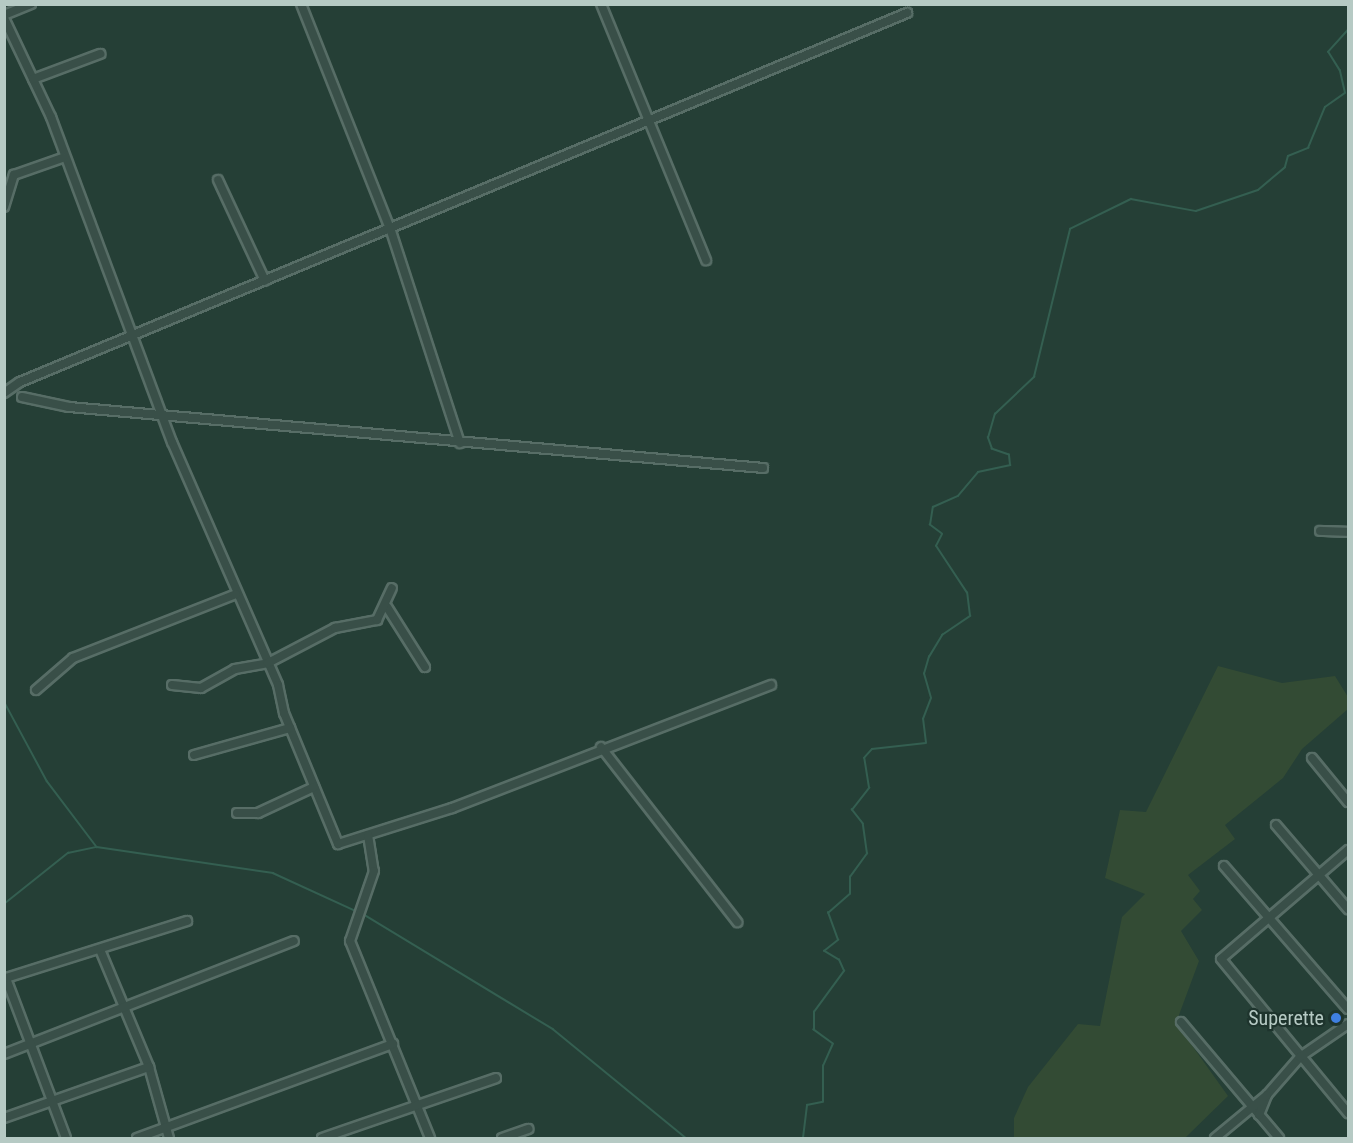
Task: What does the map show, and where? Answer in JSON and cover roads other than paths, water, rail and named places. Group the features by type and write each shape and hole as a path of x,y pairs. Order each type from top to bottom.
{"street":[{"path":"31,4 4,17 65,157 162,414 236,594 268,663 290,729 338,844 452,808 602,747 771,685"},
{"path":"301,4 391,231 460,443"},
{"path":"601,4 706,260"},
{"path":"4,393 132,336 391,231 907,13"},
{"path":"33,80 100,54"},
{"path":"4,207 14,175 65,157"},
{"path":"218,180 265,281"},
{"path":"22,397 69,407 764,468"},
{"path":"1320,531 1348,532"},
{"path":"172,685 201,688 234,669 268,663 335,628 376,620 387,607 392,588"},
{"path":"36,690 73,658 236,594"},
{"path":"387,607 425,667"},
{"path":"195,755 290,729"},
{"path":"602,747 737,922"},
{"path":"1312,758 1348,801"},
{"path":"237,813 258,813 314,787"},
{"path":"1276,825 1348,909"},
{"path":"368,835 374,871 350,936 430,1138"},
{"path":"1348,850 1222,956 1221,963 1348,1113"},
{"path":"1224,866 1270,916 1348,1009"},
{"path":"66,1138 6,978 60,957 101,952 187,921"},
{"path":"4,1054 123,1011 294,941"},
{"path":"101,952 123,1011 149,1067 169,1138"},
{"path":"1181,1022 1279,1138"},
{"path":"1215,1138 1251,1104 1267,1095 1300,1058 1348,1024"},
{"path":"137,1138 393,1044"},
{"path":"4,1118 149,1067"},
{"path":"322,1138 418,1107 496,1078"},
{"path":"1259,1115 1267,1095"},
{"path":"502,1138 528,1129"}],"waterway":[{"path":"803,1138 807,1105 823,1102 823,1066 833,1044 814,1030 814,1012 844,971 839,960 824,951 838,940 828,913 850,894 850,877 867,854 863,824 852,810 869,788 864,758 872,749 926,743 923,719 931,698 924,674 929,657 942,635 970,616 967,593 936,546 942,534 930,525 933,507 958,496 978,472 1010,465 1009,455 992,449 988,438 995,414 1034,377 1070,229 1131,199 1196,211 1258,190 1285,167 1288,156 1308,148 1325,107 1345,93 1340,71 1328,52 1348,30"},
{"path":"4,701 47,781 97,847 273,873 356,911"},
{"path":"4,904 68,853 96,847"},
{"path":"363,914 553,1029 686,1138"}],"place":[{"name":"Superette","path":"1336,1018"}]}
